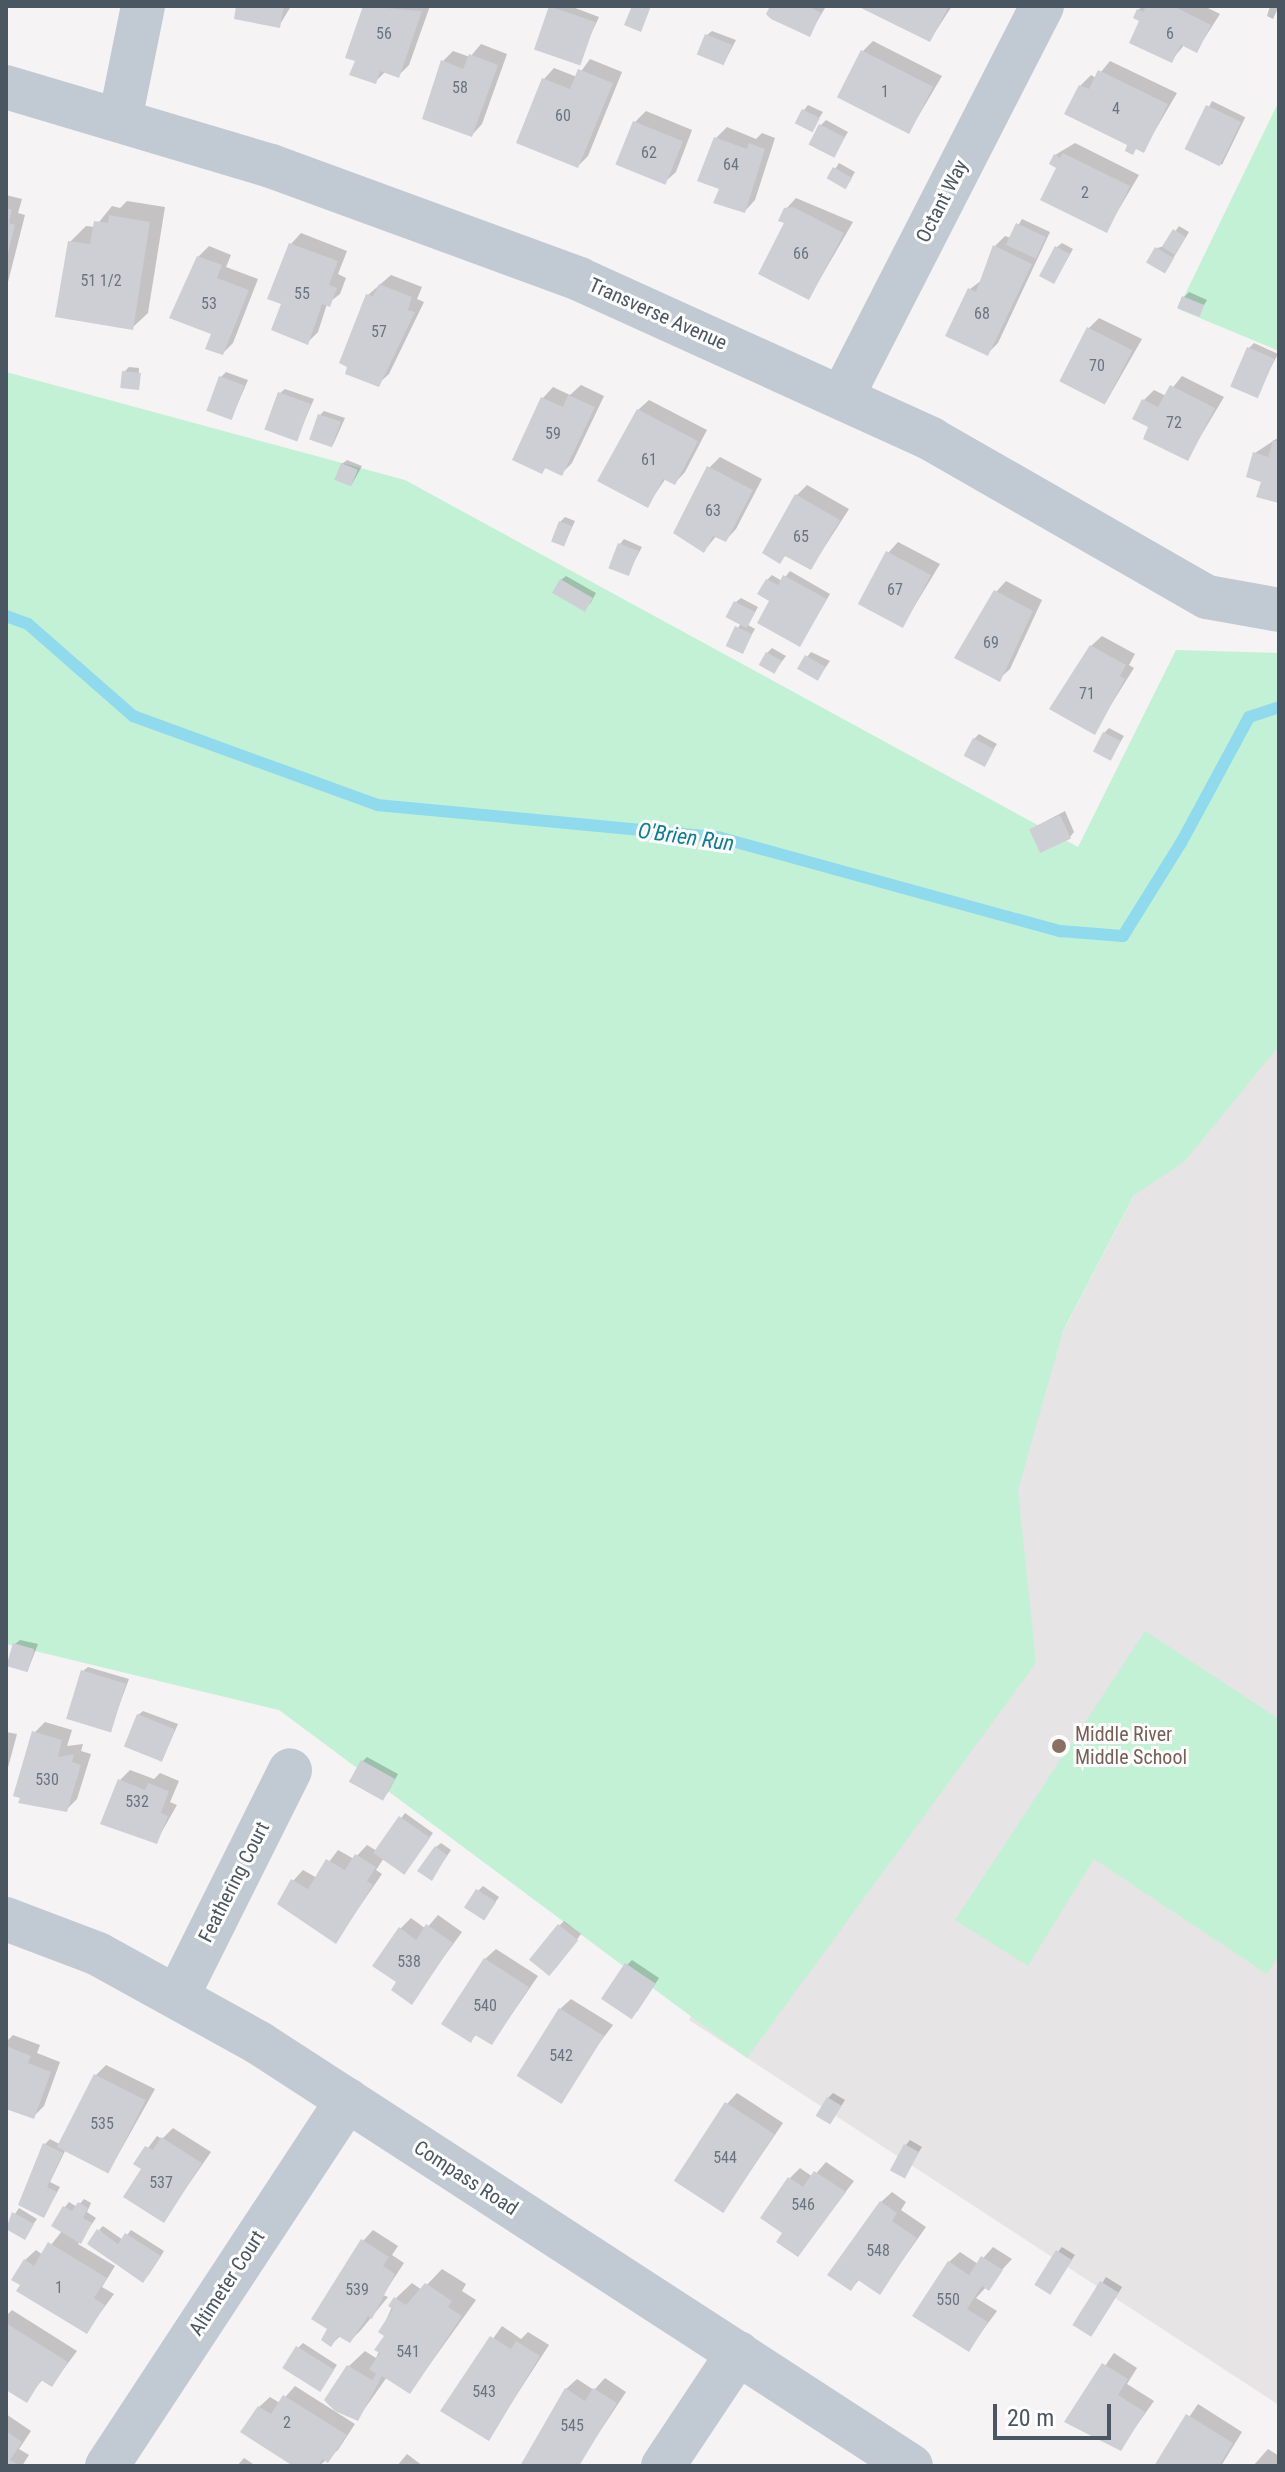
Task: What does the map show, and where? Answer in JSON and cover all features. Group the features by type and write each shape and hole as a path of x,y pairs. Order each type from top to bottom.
{"street":[{"path":"120,120 143,6"},
{"name":"Octant Way","path":"842,397 1042,6"},
{"name":"Transverse Avenue","path":"6,87 271,166 579,279 931,439 1207,597 1279,610"},
{"name":"Feathering Court","path":"178,1995 290,1770"},
{"name":"Compass Road","path":"6,1919 98,1954 178,1995 347,2100 911,2466"},
{"name":"Altimeter Court","path":"107,2466 347,2100"},
{"path":"663,2466 738,2353"}],"shaded area":[{"name":"Middle River Middle School","path":"1279,917 1279,2405 689,2020 990,1472"}],"green space":[{"path":"1279,101 1279,351 1178,309"},
{"path":"6,372 405,480 1078,847 1176,650 1279,653 1279,1046 1184,1162 1134,1195 1063,1331 1018,1490 1036,1663 747,2058 279,1710 6,1644"},
{"path":"1145,1631 1279,1719 1279,1955 1267,1974 1094,1859 1028,1966 955,1920"}],"building":[{"path":"236,6 284,6 280,28 234,19"},
{"path":"363,6 422,11 399,78 380,71 376,84 349,75 355,61 345,58"},
{"path":"549,6 595,22 580,65 534,49"},
{"path":"632,6 651,6 641,32 624,25"},
{"path":"770,6 808,6 821,13 810,37 771,19 766,14"},
{"path":"857,6 949,6 930,42"},
{"path":"1146,6 1173,6 1211,25 1197,53 1181,45 1172,63 1129,43 1139,21 1133,18 1137,9 1143,12"},
{"path":"705,34 732,45 724,65 697,54"},
{"path":"861,50 933,87 909,134 837,97"},
{"path":"469,54 498,65 472,137 422,119 441,60 463,69"},
{"path":"578,69 613,83 578,168 516,143 542,78 570,89"},
{"path":"1098,70 1168,104 1144,153 1136,149 1133,155 1125,151 1127,145 1064,114 1079,85 1089,89"},
{"path":"1206,105 1241,122 1220,166 1185,149"},
{"path":"802,109 820,118 813,132 795,123"},
{"path":"633,121 683,141 665,185 615,165"},
{"path":"819,124 845,137 834,158 809,144"},
{"path":"714,137 747,149 749,143 765,149 745,213 713,203 719,189 697,181"},
{"path":"1063,153 1130,186 1107,233 1040,200 1056,168 1049,164 1054,154 1060,158"},
{"path":"833,167 852,178 846,189 826,178"},
{"path":"793,207 844,233 809,300 758,274 784,223 778,221 784,208"},
{"path":"6,208 12,210 9,223 15,225 7,258"},
{"path":"109,215 150,222 133,330 55,317 68,241 90,244 94,221 108,223"},
{"path":"1016,223 1046,237 1036,259 1006,245"},
{"path":"1173,229 1186,237 1175,255 1162,247"},
{"path":"289,243 338,261 329,285 337,288 330,307 322,304 308,345 271,330 281,304 267,299"},
{"path":"993,245 1032,264 988,356 945,336 968,288 976,292"},
{"path":"1055,246 1070,254 1054,284 1039,276"},
{"path":"1155,247 1174,258 1165,274 1146,263"},
{"path":"197,256 222,265 217,278 249,290 223,355 205,349 211,334 169,318"},
{"path":"379,284 412,297 408,310 415,312 379,387 345,374 347,367 339,363 366,294 373,296"},
{"path":"1182,296 1204,305 1199,317 1177,308"},
{"path":"1087,327 1132,350 1105,405 1059,381"},
{"path":"1247,347 1275,359 1258,398 1230,387"},
{"path":"122,371 141,373 139,390 120,388"},
{"path":"219,376 244,385 232,420 206,411"},
{"path":"1170,385 1215,408 1188,461 1143,439 1148,427 1132,419 1142,399 1158,407"},
{"path":"278,392 311,404 297,442 264,430"},
{"path":"568,395 595,407 562,476 545,468 542,474 512,460 541,397 563,407"},
{"path":"637,409 698,441 675,485 663,479 648,508 597,481"},
{"path":"318,414 341,422 332,447 309,440"},
{"path":"1273,440 1279,442 1279,503 1256,497 1261,482 1246,477 1253,452 1268,457"},
{"path":"341,463 358,470 351,486 334,480"},
{"path":"707,466 753,490 726,542 713,536 704,553 673,533"},
{"path":"795,494 840,520 811,570 785,556 780,564 762,553"},
{"path":"559,521 572,526 564,547 551,542"},
{"path":"618,543 639,551 629,576 608,568"},
{"path":"886,551 931,575 903,628 858,604"},
{"path":"783,575 827,599 800,647 757,623 769,601 757,594 766,579 778,585"},
{"path":"560,579 593,598 585,612 552,593"},
{"path":"994,590 1033,611 1000,682 954,658"},
{"path":"734,601 755,612 747,628 726,617"},
{"path":"735,626 752,634 743,654 726,646"},
{"path":"1090,645 1126,665 1120,676 1125,679 1095,735 1049,709"},
{"path":"766,652 782,661 774,674 759,665"},
{"path":"805,655 826,667 818,681 797,669"},
{"path":"1103,732 1121,741 1111,761 1093,752"},
{"path":"973,738 994,749 985,767 964,756"},
{"path":"1060,815 1071,839 1040,853 1029,829"},
{"path":"13,1643 34,1649 28,1672 6,1666"},
{"path":"81,1670 126,1684 111,1733 66,1719"},
{"path":"137,1714 175,1729 162,1762 124,1746"},
{"path":"32,1731 62,1740 58,1757 74,1754 72,1762 81,1765 67,1812 18,1803 20,1798 13,1796"},
{"path":"361,1760 395,1779 383,1801 349,1782"},
{"path":"118,1779 145,1790 148,1783 169,1791 161,1813 168,1816 157,1844 100,1824"},
{"path":"399,1816 430,1838 404,1875 373,1853"},
{"path":"435,1846 447,1855 432,1881 417,1871"},
{"path":"355,1854 376,1867 367,1881 373,1885 336,1944 277,1904 291,1879 308,1889 326,1859 345,1870"},
{"path":"476,1889 496,1902 484,1921 464,1907"},
{"path":"426,1924 453,1943 412,2005 391,1990 396,1982 372,1966 399,1927 416,1940"},
{"path":"558,1924 578,1940 549,1976 529,1960"},
{"path":"484,1958 529,1987 492,2045 475,2035 471,2043 441,2024"},
{"path":"625,1963 656,1984 632,2019 601,1999"},
{"path":"559,2008 604,2036 562,2104 517,2076"},
{"path":"6,2046 31,2056 28,2063 51,2072 34,2119 6,2109"},
{"path":"94,2074 146,2100 108,2173 57,2147"},
{"path":"827,2097 842,2106 830,2125 816,2116"},
{"path":"725,2102 774,2134 723,2213 674,2181"},
{"path":"161,2137 202,2163 164,2223 123,2197 141,2169 133,2164 145,2146 153,2150"},
{"path":"43,2143 63,2153 47,2187 57,2192 44,2218 18,2205"},
{"path":"904,2144 919,2152 905,2178 890,2170"},
{"path":"814,2171 846,2192 798,2257 776,2242 782,2233 760,2218 788,2177 803,2187"},
{"path":"880,2201 897,2213 892,2221 917,2238 880,2295 858,2280 851,2291 827,2275"},
{"path":"78,2202 88,2208 83,2218 92,2223 81,2244 51,2226 63,2206 72,2211"},
{"path":"12,2212 34,2224 25,2240 6,2229"},
{"path":"97,2229 118,2244 125,2233 161,2256 143,2283 87,2244"},
{"path":"361,2239 389,2257 383,2266 395,2274 372,2319 368,2316 350,2343 338,2336 331,2347 321,2340 327,2329 311,2319"},
{"path":"48,2242 107,2278 94,2298 105,2305 87,2334 16,2291 20,2285 11,2280 24,2259 34,2266"},
{"path":"1056,2250 1072,2260 1050,2295 1034,2285"},
{"path":"981,2256 1003,2270 989,2291 982,2286 967,2309 988,2322 969,2352 912,2316 948,2261 969,2275"},
{"path":"1100,2281 1119,2293 1091,2337 1072,2325"},
{"path":"425,2283 452,2301 448,2307 462,2316 410,2394 382,2376 358,2421 335,2411 324,2400 347,2365 372,2380 376,2374 369,2369 380,2353 374,2350 384,2336 378,2332 393,2309 388,2306 394,2297 406,2305"},
{"path":"6,2323 68,2362 52,2387 41,2380 27,2403 6,2390"},
{"path":"490,2336 511,2349 516,2341 540,2356 489,2441 440,2411"},
{"path":"296,2346 334,2370 320,2392 282,2368"},
{"path":"1102,2363 1128,2379 1118,2395 1145,2412 1121,2451 1064,2422"},
{"path":"565,2388 585,2401 593,2388 617,2403 579,2466 520,2466"},
{"path":"283,2395 347,2435 328,2463 322,2459 318,2466 293,2466 240,2432 258,2406 271,2414"},
{"path":"1186,2414 1233,2443 1219,2466 1154,2466"},
{"path":"6,2431 22,2442 10,2460 20,2466 6,2466"}],"waterway":[{"name":"O'Brien Run","path":"6,616 28,624 133,716 377,805 718,837 1060,931 1123,936 1181,843 1249,717 1279,707"}],"place":[{"name":"Middle River Middle School","path":"1059,1746"}]}
